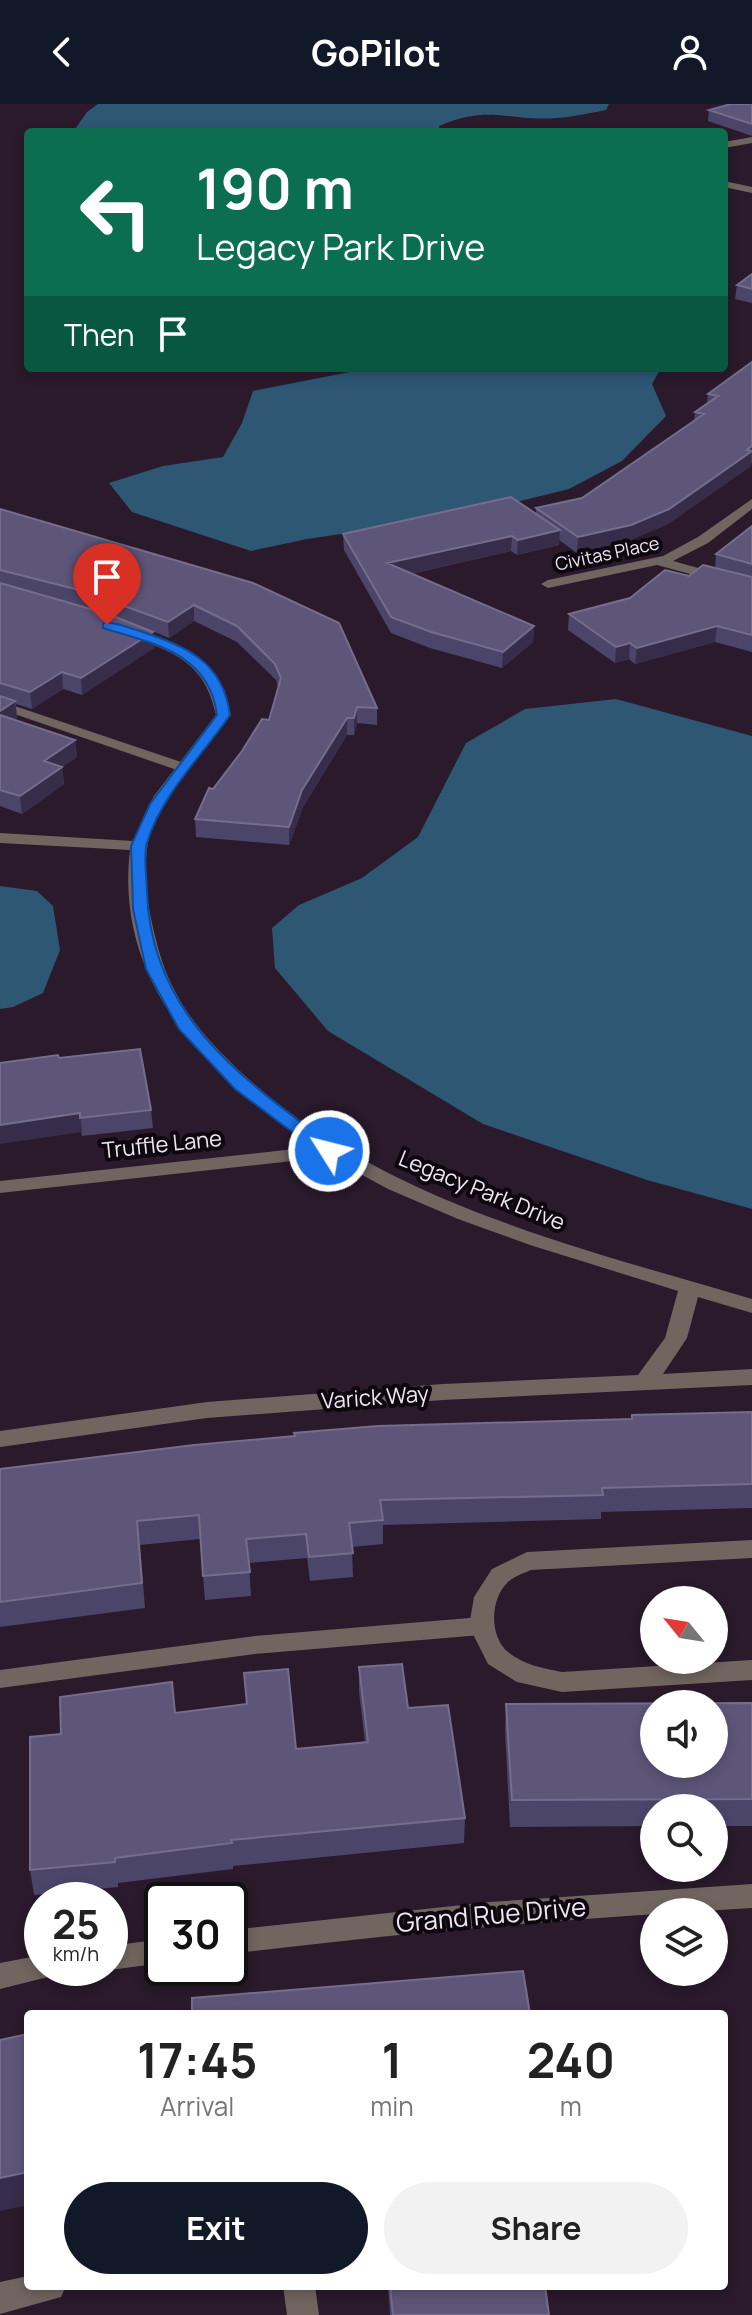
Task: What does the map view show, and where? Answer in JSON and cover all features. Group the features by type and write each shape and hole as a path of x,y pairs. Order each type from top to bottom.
{"street":[{"path":"728,144 752,140"},
{"path":"728,185 752,190"},
{"name":"Civitas Place","path":"548,584 661,562 703,540 752,503"},
{"path":"661,562 752,587"},
{"name":"Legacy Park Drive","path":"117,628 161,642 191,657 211,674 221,693 224,715 157,804 139,846 140,909 154,969 185,1026 241,1086 329,1151 462,1213 555,1247 752,1306"},
{"path":"0,838 139,846"},
{"name":"Truffle Lane","path":"0,1187 329,1151"},
{"path":"644,1382 672,1351 683,1324 689,1286"},
{"name":"Varick Way","path":"0,1439 207,1410 443,1392 752,1377"},
{"path":"752,1549 527,1561 500,1575 486,1597 481,1626 497,1657 526,1675 562,1682 752,1670"},
{"name":"Grand Rue Drive","path":"248,1940 332,1928 594,1905 752,1896"},
{"path":"0,1976 24,1971"},
{"path":"0,2298 33,2290"},
{"path":"300,2290 303,2315"}],"lane":[{"path":"0,705 182,767"},
{"path":"0,1679 255,1645 481,1626"}],"water":[{"path":"98,104 609,104 606,110 563,117 472,116 439,128 76,128 87,112"},
{"path":"350,372 659,372 652,384 666,416 622,461 569,489 451,518 307,539 251,551 132,512 109,483 163,466 223,457 242,423 253,391"},
{"path":"616,699 752,736 752,1209 647,1180 483,1124 328,1031 275,968 272,928 299,905 362,878 418,837 466,743 525,709"},
{"path":"0,886 37,891 53,906 60,950 43,993 13,1007 0,1009"}],"building":[{"path":"731,104 752,104 752,124 709,110"},
{"path":"752,274 752,289 737,285"},
{"path":"752,362 752,446 747,450 752,451 669,509 631,525 578,537 536,508 582,498 704,414 695,412 718,396 708,394"},
{"path":"511,497 560,530 518,540 512,536 387,563 534,626 503,652 391,617 343,534"},
{"path":"0,509 253,583 339,623 377,708 357,707 354,718 347,718 302,790 289,827 195,819 209,788 213,789 262,719 269,720 281,678 275,664 237,626 194,605 168,622 83,591 0,570"},
{"path":"752,526 752,564 716,554"},
{"path":"703,565 752,577 752,635 717,626 637,648 630,643 616,647 569,614 630,598 665,570 689,576"},
{"path":"0,583 108,614 153,632 81,678 62,672 30,692 0,683"},
{"path":"0,696 15,701 0,711"},
{"path":"0,715 75,740 44,761 62,767 20,796 0,790"},
{"path":"140,1049 151,1110 80,1118 80,1113 0,1125 0,1063"},
{"path":"752,1412 752,1484 602,1488 603,1495 380,1500 383,1520 349,1523 353,1553 309,1557 306,1534 246,1539 250,1572 203,1576 199,1515 137,1521 142,1583 0,1602 0,1469 295,1436 294,1433 378,1426 632,1419 632,1415"},
{"path":"402,1664 408,1708 448,1705 465,1818 231,1840 232,1843 115,1858 115,1862 30,1870 30,1737 61,1734 60,1697 172,1682 175,1713 247,1704 244,1673 288,1669 296,1749 368,1742 359,1667"},
{"path":"640,1703 640,1778 728,1778 728,1703 752,1703 752,1799 728,1799 728,1794 640,1794 640,1799 512,1800 506,1704"},
{"path":"523,1971 529,2010 192,2010 192,1998"},
{"path":"24,2035 24,2173 0,2178 0,2040"},
{"path":"390,2290 546,2290 549,2315 393,2315"}],"route":[{"path":"107,625 161,642 191,657 211,674 221,693 224,715 157,804 139,846 140,909 154,969 185,1026 241,1086 329,1151"}]}
